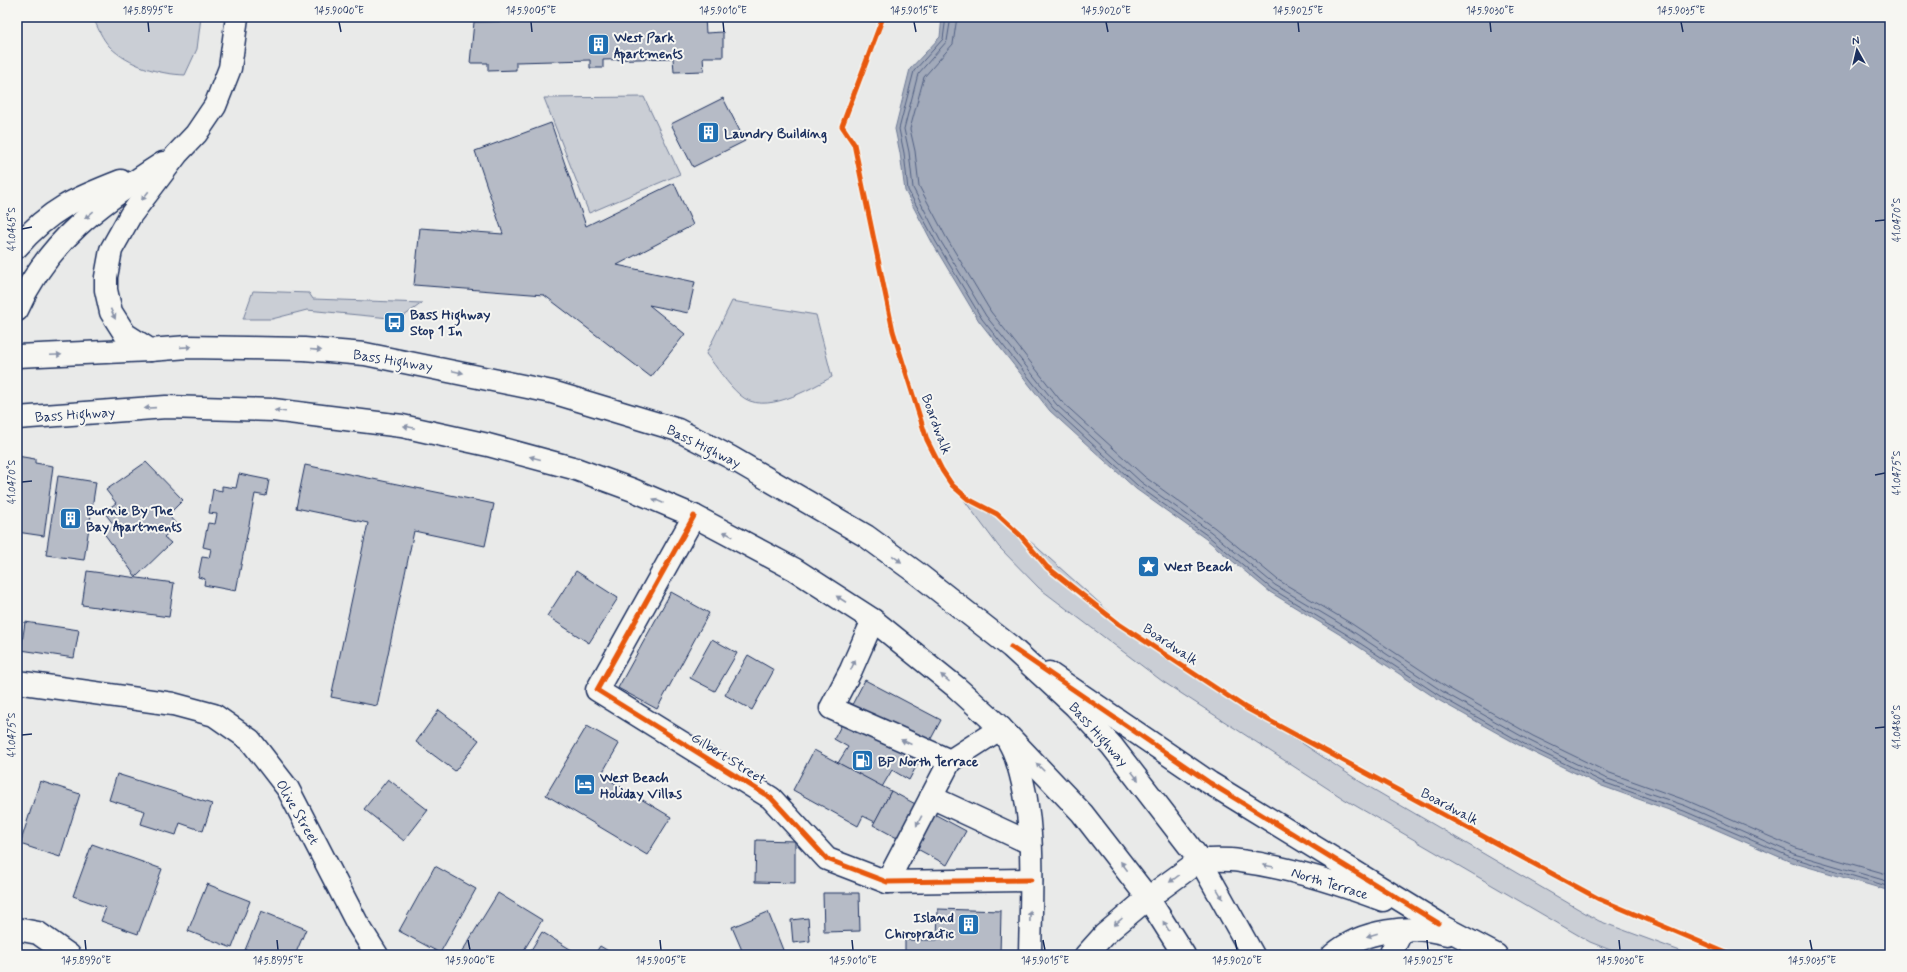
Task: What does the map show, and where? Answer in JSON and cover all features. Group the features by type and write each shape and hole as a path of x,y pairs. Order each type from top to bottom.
{"main road":[{"path":"150,350 125,334 111,312 106,290 107,265 116,239 130,216 177,154 196,134 216,106 230,68 236,17"},
{"path":"17,310 26,289 38,271 71,232 86,217 115,194 177,154"},
{"path":"17,247 47,216 64,206 87,194 155,168"},
{"name":"Bass Highway","path":"17,356 236,346 304,349 365,354 552,392 678,430 730,457 866,536 918,574 1011,647 1075,706 1112,746 1200,860 1253,955"},
{"name":"Bass Highway","path":"17,418 166,407 273,410 402,426 488,445 573,468 633,490 694,516 794,569 874,620 945,678 1001,728 1082,813 1148,898 1184,955"},
{"name":"Gilbert Street","path":"694,516 597,690 771,798 827,859 886,882 1031,880"},
{"path":"874,620 851,670 831,708 950,761"},
{"path":"1011,647 1210,783 1438,923"},
{"name":"Olive Street","path":"17,682 173,704 214,715 250,740 288,789 357,923 377,955"},
{"path":"886,882 950,761 1001,728 1015,754 1022,776 1030,843 1030,955"},
{"path":"931,797 1030,843"},
{"path":"1086,955 1104,935 1148,898 1200,860"},
{"name":"North Terrace","path":"1200,860 1239,861 1312,876 1397,905 1438,923 1496,955"},
{"path":"17,929 38,933 69,955"},
{"path":"1332,955 1344,946 1360,939 1385,932 1424,930 1465,938"},
{"path":"1390,955 1402,931"}],"shaded area":[{"path":"93,17 201,17 197,49 185,75 165,73 145,68 126,59 110,47 102,36"},
{"path":"644,97 680,174 589,213 544,98"},
{"path":"253,291 309,293 313,299 422,303 400,319 307,310 272,319 243,319"},
{"path":"732,301 816,315 832,377 799,394 774,402 761,403 750,401 740,395 726,381 706,354"},
{"path":"961,496 1003,517 1123,624 1359,781 1599,921 1691,955 1623,955 1590,942 1344,799 1162,681 1039,588 999,547"}],"water":[{"path":"942,17 1890,17 1890,891 1791,862 1683,815 1602,786 1526,749 1440,701 1344,637 1270,592 1206,539 1136,489 1050,411 979,321 933,244 905,191 895,129 910,69 940,37"}],"building":[{"name":"West Park Apartments","path":"705,18 706,33 723,32 723,57 703,57 704,71 674,72 673,58 603,60 603,68 590,68 590,60 516,62 516,70 488,71 488,63 470,63 474,22"},
{"name":"Laundry Building","path":"723,98 745,141 693,167 671,124"},
{"path":"551,123 586,226 674,183 693,225 617,265 695,282 688,313 649,305 685,334 651,377 544,295 414,285 420,228 503,234 475,151"},
{"path":"17,456 35,459 35,463 53,466 44,536 17,532"},
{"path":"146,462 183,500 168,515 177,525 164,537 171,543 136,577 103,532 114,525 104,512 116,503 106,490"},
{"path":"305,465 494,504 485,546 414,531 377,706 331,697 368,523 296,508"},
{"path":"239,474 269,480 266,496 255,494 236,591 204,585 205,579 198,577 202,557 209,558 211,549 203,547 208,523 215,524 217,514 209,513 213,489 222,491 222,486 236,488"},
{"name":"Burnie By The Bay Apartments","path":"58,476 96,482 84,560 46,555"},
{"path":"87,571 174,583 169,617 82,605"},
{"path":"576,571 618,598 589,643 547,616"},
{"path":"671,592 709,613 657,709 618,688"},
{"path":"25,622 79,630 74,658 21,650"},
{"path":"712,639 737,653 715,691 690,678"},
{"path":"748,655 774,670 752,710 725,695"},
{"path":"865,680 941,720 909,780 892,770 882,787 838,763 848,747 834,739"},
{"path":"439,710 479,740 455,771 416,742"},
{"name":"West Beach Holiday Villas","path":"587,726 619,744 601,775 671,817 647,855 546,795"},
{"path":"814,750 891,791 875,822 863,816 858,826 793,790"},
{"path":"117,774 212,804 203,831 180,823 176,835 141,824 145,811 109,800"},
{"path":"388,779 428,810 404,841 364,809"},
{"path":"40,781 80,794 60,857 20,844"},
{"path":"891,791 966,831 947,865 873,825"},
{"path":"756,840 795,841 795,883 755,882"},
{"path":"92,844 162,869 138,934 101,921 106,908 73,896"},
{"path":"435,866 476,889 440,953 399,931"},
{"path":"207,884 250,901 232,948 188,931"},
{"path":"498,893 542,920 521,955 460,955"},
{"path":"823,893 859,893 860,931 824,932"},
{"name":"Island Chiropractic","path":"938,909 1001,911 1000,955 905,955 905,940 937,940"},
{"path":"261,911 306,929 295,955 243,955"},
{"path":"768,912 785,955 744,955 732,927"},
{"path":"808,918 810,941 793,943 791,920"},
{"path":"542,932 580,955 528,955"},
{"path":"600,946 615,955 594,955"}],"cycle path":[{"name":"Boardwalk","path":"883,17 842,126 854,144 893,331 927,440 942,470 952,485 968,499 997,514 1020,535 1047,567 1119,624 1246,708 1599,899 1731,955"},
{"path":"694,516 597,690 771,798 827,859 887,882 1031,880"},
{"path":"1011,647 1210,783 1438,923"}],"place":[{"name":"West Park Apartments","path":"598,45"},
{"name":"Laundry Building","path":"708,133"},
{"name":"Bass Highway Stop 1 In","path":"394,322"},
{"name":"Burnie By The Bay Apartments","path":"71,518"},
{"name":"West Beach","path":"1148,566"},
{"name":"BP North Terrace","path":"863,761"},
{"name":"West Beach Holiday Villas","path":"585,785"},
{"name":"Island Chiropractic","path":"969,925"}]}
